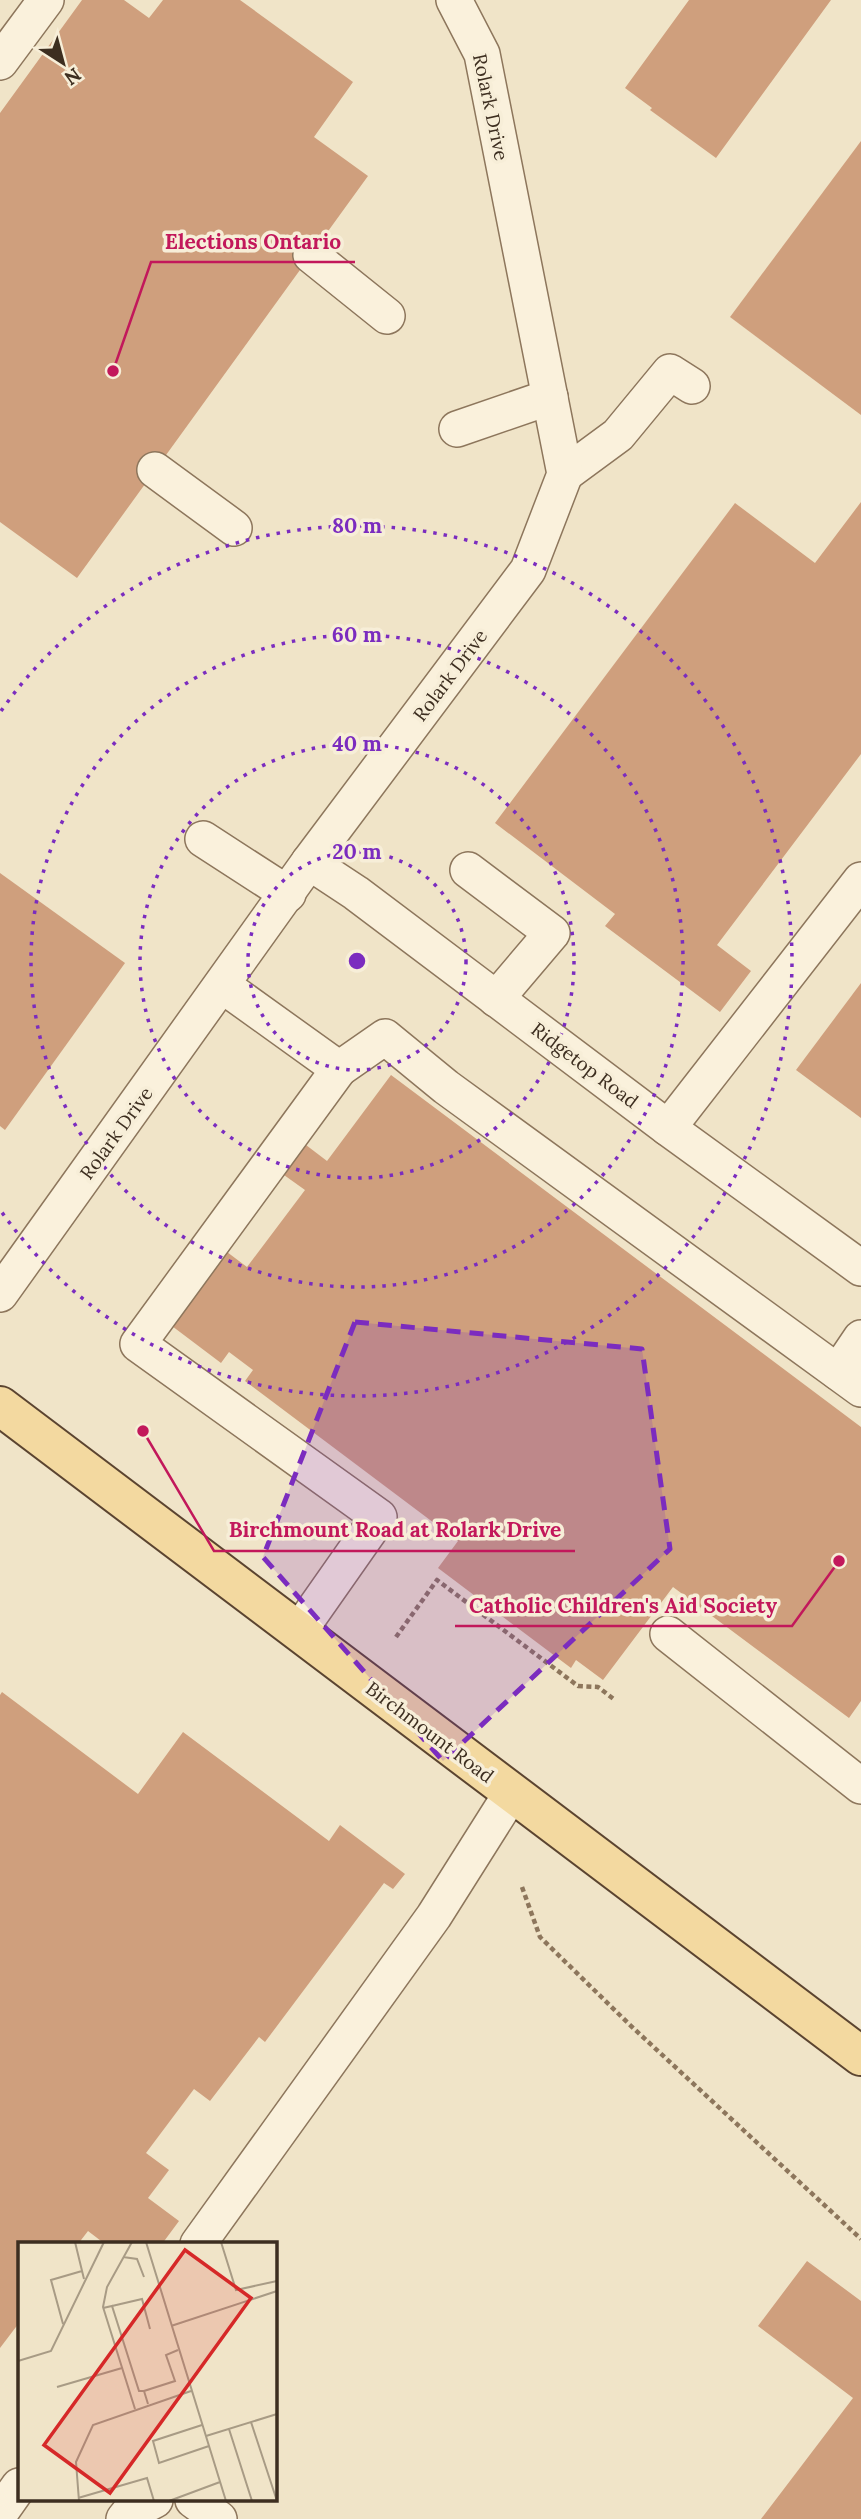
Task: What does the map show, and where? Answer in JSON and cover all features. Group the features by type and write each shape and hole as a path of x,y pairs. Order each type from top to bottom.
{"main road":[{"name":"Birchmount Road","path":"0,1406 861,2056"}],"street":[{"path":"0,62 46,0"},
{"name":"Rolark Drive","path":"0,1294 309,862 528,570 565,474 482,54 454,0"},
{"path":"305,263 381,324"},
{"path":"565,474 618,435 670,372 692,386"},
{"path":"457,429 550,397"},
{"path":"155,470 234,528"},
{"path":"203,839 288,894"},
{"name":"Ridgetop Road","path":"309,862 356,893 668,1128 861,1268"},
{"path":"468,870 552,933 496,999"},
{"path":"668,1128 861,880"},
{"path":"222,985 340,1069"},
{"path":"299,1631 379,1517 138,1344 340,1069 385,1037 446,1087 849,1381 861,1338"},
{"path":"668,1634 861,1786"},
{"path":"199,2242 434,1916 511,1794"},
{"path":"0,2513 18,2487"},
{"path":"124,2519 128,2514 151,2502"},
{"path":"196,2502 219,2519"}],"path":[{"path":"397,1637 437,1580 578,1686 598,1687 615,1700"},
{"path":"522,1887 540,1937 631,2026 861,2239"}],"highlighted area":[{"path":"355,1322 642,1349 670,1549 443,1761 263,1557"}],"building":[{"path":"82,0 124,0 149,18 163,0 240,0 353,82 314,137 368,176 77,578 0,522 0,113"},
{"path":"689,0 831,0 716,158 650,110 652,108 625,88"},
{"path":"861,141 861,415 730,317"},
{"path":"861,502 861,754 717,945 751,971 720,1012 605,926 615,914 495,823 735,503 815,563"},
{"path":"0,873 125,963 5,1130 0,1126"},
{"path":"861,983 861,1118 796,1070"},
{"path":"391,1075 861,1427 861,1701 849,1718 673,1587 603,1680 576,1660 571,1668 438,1568 458,1541 245,1381 253,1370 229,1352 221,1363 168,1323 223,1249 247,1267 305,1190 284,1175 306,1145 327,1161"},
{"path":"2,1692 138,1794 183,1732 329,1841 340,1825 405,1874 393,1889 384,1883 265,2042 259,2037 210,2101 194,2089 146,2153 169,2170 148,2198 179,2221 163,2242 102,2242 88,2231 80,2242 18,2242 18,2324 0,2348"},
{"path":"807,2261 861,2301 861,2519 761,2519 853,2398 758,2326"}],"place":[{"name":"Elections Ontario","path":"113,371"},
{"name":"Birchmount Road at Rolark Drive","path":"143,1431"},
{"name":"Catholic Children's Aid Society","path":"839,1561"}]}
